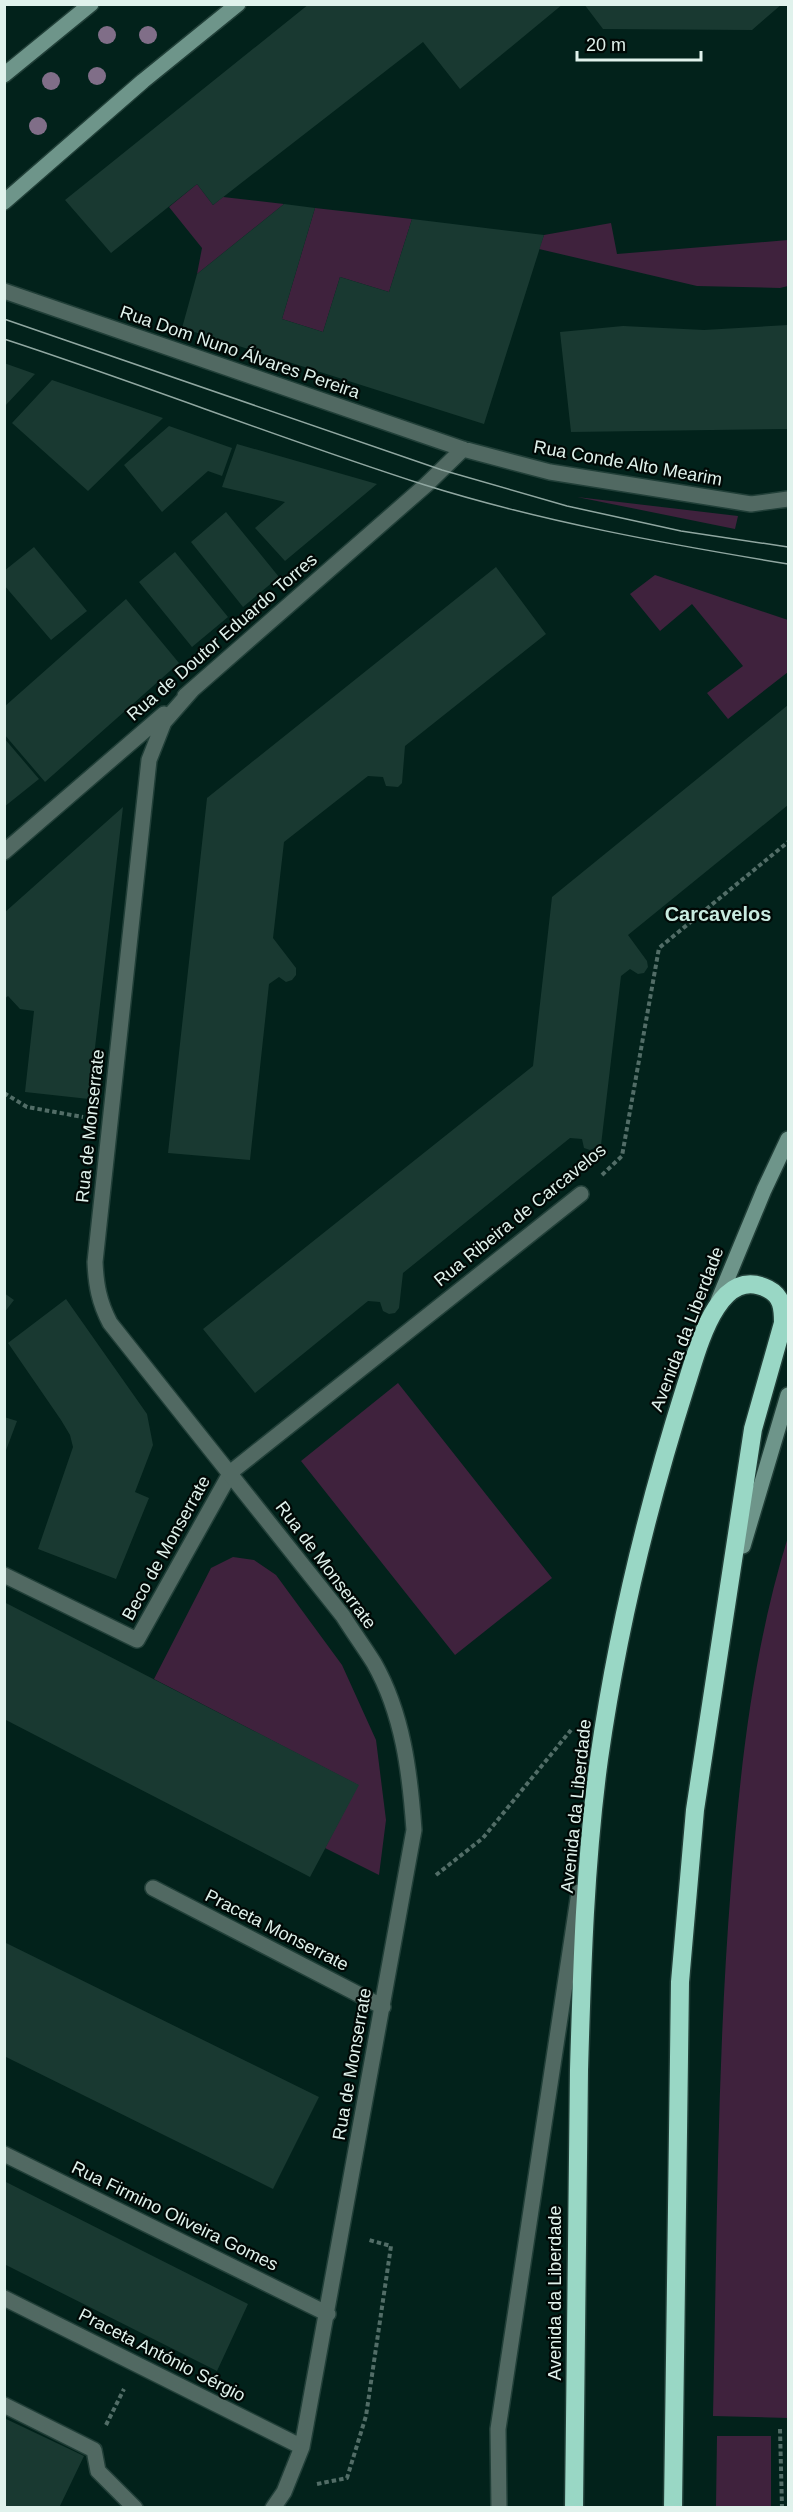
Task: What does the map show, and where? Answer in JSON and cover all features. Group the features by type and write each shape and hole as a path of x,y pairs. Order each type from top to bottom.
{"highway":[{"path":"673,2508 680,1982 694,1810 753,1429 780,1337 783,1310 779,1299 771,1290 757,1285 743,1285 730,1290 718,1301"},
{"name":"Avenida da Liberdade","path":"574,2508 576,2181 581,1993 595,1798 625,1606 654,1485 692,1366 718,1301"}],"main road":[{"path":"4,75 91,4"},
{"path":"4,202 143,81 238,4"},
{"name":"Avenida da Liberdade","path":"718,1301 764,1190 789,1139"},
{"path":"723,1628 749,1519 789,1395"}],"street":[{"name":"Rua Dom Nuno Álvares Pereira","path":"4,291 463,449"},
{"name":"Rua Conde Alto Mearim","path":"463,449 550,472 751,504 789,499"},
{"name":"Rua de Doutor Eduardo Torres","path":"4,852 426,485 463,449"},
{"name":"Rua de Monserrate","path":"192,690 164,722 149,760 95,1262 96,1286 101,1307 110,1323 231,1472 343,1616 375,1665 395,1713 410,1771 414,1830 328,2314 302,2447 284,2492 273,2508"},
{"name":"Rua Ribeira de Carcavelos","path":"231,1472 581,1194"},
{"name":"Beco de Monserrate","path":"4,1575 137,1640 231,1472"},
{"path":"499,2508 498,2428 595,1798"},
{"name":"Praceta Monserrate","path":"153,1888 383,2007"},
{"name":"Rua Firmino Oliveira Gomes","path":"4,2154 328,2314"},
{"name":"Praceta António Sérgio","path":"4,2298 302,2447"},
{"path":"4,2405 94,2450 98,2471 135,2508"}],"path":[{"name":"Rua Ribeira de Carcavelos","path":"581,1194 622,1156 659,948 789,842"},
{"path":"4,1093 27,1107 110,1123"},
{"path":"401,1903 483,1838 577,1723"},
{"path":"284,2492 347,2478 366,2416 391,2246 342,2233"},
{"path":"94,2450 136,2364"},
{"path":"780,2429 782,2508"}],"shaded area":[{"path":"197,184 213,205 223,197 284,204 197,274 202,248 169,207"},
{"path":"315,208 412,219 389,292 340,277 323,332 282,319"},
{"path":"611,223 617,254 788,240 788,286 780,288 697,286 539,249 544,235"},
{"path":"577,497 738,516 735,529"},
{"path":"655,575 788,620 788,672 728,719 707,693 743,666 692,604 660,631 630,594"},
{"path":"398,1383 552,1578 455,1655 301,1461"},
{"path":"788,1537 788,2418 713,2416 720,2084 726,1952 735,1842 744,1754 757,1666 776,1579"},
{"path":"233,1557 254,1560 276,1575 342,1665 376,1740 386,1820 379,1875 325,1848 358,1785 154,1679 211,1568"},
{"path":"717,2436 771,2436 771,2507 716,2507"}],"building":[{"path":"309,4 563,4 460,89 423,42 213,205 197,184 111,253 65,200"},
{"path":"584,4 782,4 752,30 603,29"},
{"path":"284,204 315,208 282,319 323,332 340,277 389,292 412,219 544,235 484,424 182,328 197,274"},
{"path":"788,325 788,429 571,432 560,332 623,326 704,330"},
{"path":"4,363 35,374 4,407"},
{"path":"52,380 163,418 88,491 12,423"},
{"path":"169,426 232,448 222,476 208,471 162,512 124,465"},
{"path":"237,444 377,484 285,561 255,528 285,502 222,487"},
{"path":"226,512 279,577 243,607 191,542"},
{"path":"34,547 87,611 51,640 4,585 4,571"},
{"path":"175,552 228,617 192,647 139,582"},
{"path":"496,567 546,634 405,746 402,783 398,787 386,786 383,777 368,776 284,842 273,938 296,968 296,975 292,980 286,982 279,977 269,984 250,1160 168,1153 207,798"},
{"path":"126,599 179,663 45,782 4,734 4,707"},
{"path":"788,705 788,805 628,935 647,961 648,967 644,973 638,974 630,969 621,976 601,1145 590,1150 584,1148 582,1139 570,1138 403,1273 399,1308 395,1313 389,1314 383,1311 380,1302 368,1301 255,1393 203,1329 533,1066 552,897"},
{"path":"4,738 39,779 4,807"},
{"path":"123,807 89,1099 25,1092 34,1011 20,1009 8,996 4,999 4,913"},
{"path":"4,1293 14,1300 4,1313"},
{"path":"66,1299 147,1414 153,1445 135,1492 149,1498 116,1579 38,1549 73,1447 70,1435 61,1420 8,1343"},
{"path":"4,1417 17,1421 5,1453 4,1453"},
{"path":"4,1602 359,1785 310,1877 4,1719"},
{"path":"4,1942 319,2097 273,2189 4,2056"},
{"path":"4,2181 248,2304 217,2371 4,2264"},
{"path":"4,2418 84,2456 59,2508 4,2506"}],"tram line":[{"path":"4,319 442,470 567,506 681,531 788,547"},
{"path":"4,339 372,468 470,498 605,531 788,564"}],"district":[{"name":"Carcavelos","path":"718,914"}]}
